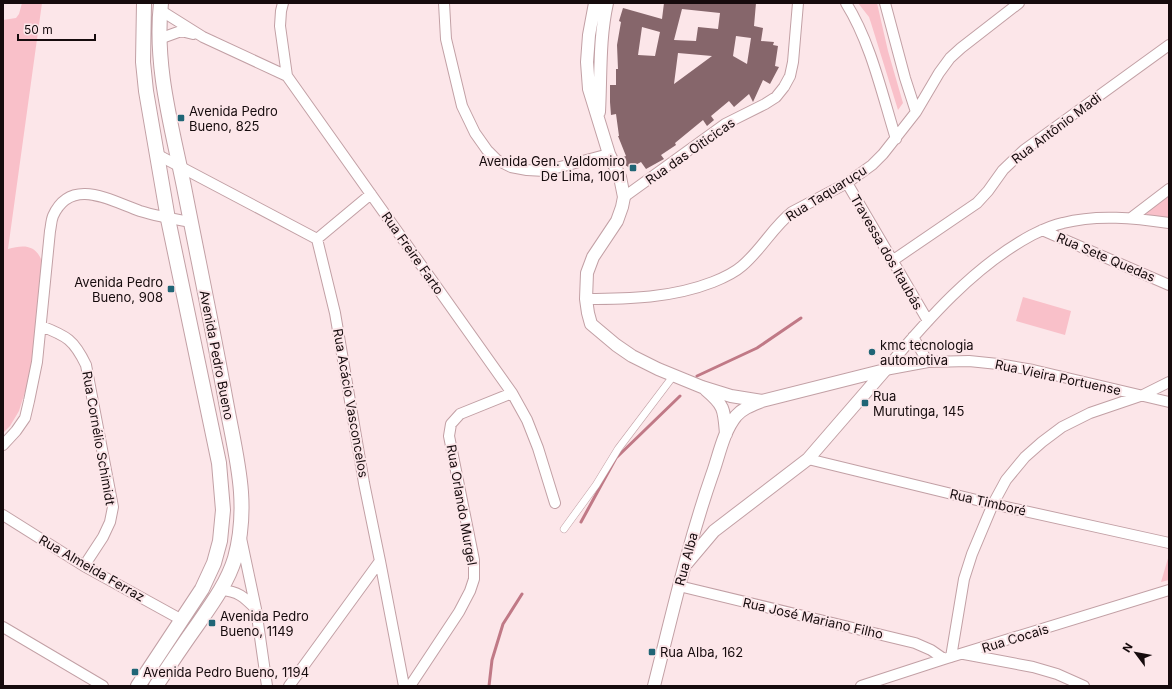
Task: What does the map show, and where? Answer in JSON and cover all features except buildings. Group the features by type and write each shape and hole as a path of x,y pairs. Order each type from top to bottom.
{"main road":[{"name":"Avenida Pedro Bueno","path":"138,686 202,589 214,563 220,541 223,510 219,463 168,219 146,91 143,62 144,3"},
{"name":"Avenida Pedro Bueno","path":"156,686 221,590 234,560 240,536 242,510 241,483 180,166 166,104 159,39 161,7"},
{"path":"144,42 159,39"}],"street":[{"name":"Rua Freire Farto","path":"283,3 280,26 287,76 512,393 538,448 555,504"},
{"path":"444,3 446,39 462,106 475,133 487,150 497,160 511,168 545,171 609,154"},
{"path":"595,3 586,62 589,89 609,154 620,177 624,197 617,221 593,257 587,272 586,299 591,324 632,356 674,375 702,387 731,396 762,401"},
{"path":"598,121 601,38 607,3"},
{"name":"Rua das Oiticicas","path":"624,197 725,124 776,97 790,76 793,62 798,3"},
{"path":"846,3 859,26 868,50 896,138"},
{"path":"885,3 905,78 916,112"},
{"name":"Rua Taquaruçu","path":"586,299 633,299 671,294 703,286 724,277 742,266 792,212 847,183 872,165 883,154 916,112 939,73 950,58 1019,3"},
{"path":"161,7 203,37"},
{"path":"159,39 181,31 203,37 287,76"},
{"name":"Rua Antônio Madi","path":"892,261 977,203 988,191 1003,170 1024,150 1169,45"},
{"path":"158,155 317,239 372,194"},
{"path":"184,190 194,182 211,182"},
{"name":"Travessa dos Itaubás","path":"847,183 928,321"},
{"path":"1131,218 1169,189"},
{"path":"3,445 16,432 25,418 37,362 42,299 50,231 53,217 59,207 67,199 78,194 90,194 168,219 190,222"},
{"path":"684,567 714,531 808,459 928,321 974,276 1000,255 1042,230 1062,223 1078,220 1131,218 1169,223"},
{"name":"Rua Sete Quedas","path":"1042,230 1169,285"},
{"name":"Rua Acácio Vasconcelos","path":"317,239 335,313 364,483 404,686"},
{"name":"Rua Cornélio Schimidt","path":"41,326 60,333 70,340 79,349 86,365 109,484 113,507 110,522 103,537 84,566"},
{"path":"913,338 928,362"},
{"name":"Rua Vieira Portuense","path":"726,434 736,417 742,410 750,405 886,370 928,362 969,361 998,364 1033,370 1169,402"},
{"path":"564,529 596,485 618,449 674,375"},
{"path":"856,378 870,389"},
{"path":"947,658 964,579 972,554 1006,480 1025,457 1062,427 1090,413 1143,395 1169,382"},
{"path":"702,387 716,398 722,407 726,434"},
{"name":"Rua Orlando Murgel","path":"410,686 459,612 474,580 474,560 449,436 451,424 460,414 512,393"},
{"name":"Rua Alba","path":"654,686 697,519 726,434"},
{"name":"Rua Timboré","path":"808,459 994,504 1169,543"},
{"name":"Rua Almeida Ferraz","path":"3,515 84,566 182,620"},
{"path":"697,519 704,529 714,531"},
{"path":"240,536 256,609 266,686"},
{"path":"289,686 380,561"},
{"name":"Rua José Mariano Filho","path":"679,586 915,643 947,658"},
{"path":"221,590 243,596 256,609"},
{"name":"Rua Cocais","path":"861,686 1169,590"},
{"path":"3,627 103,686"},
{"path":"962,654 1033,667 1057,674 1084,686"}],"shaded area":[{"path":"22,3 42,3 8,249 28,247 36,251 42,261 34,363 19,411 10,426 3,433 3,20 16,18 19,14"},
{"path":"858,3 877,3 888,51 903,103 898,110 869,17"},
{"path":"1169,192 1169,220 1147,216 1146,213 1148,209"},
{"path":"1023,297 1071,311 1065,335 1016,321"},
{"path":"1169,555 1169,580 1161,582"}],"waterway":[{"path":"697,376 757,348 801,318"},
{"path":"581,522 616,458 680,396"},
{"path":"489,686 492,660 503,624 522,594"}],"place":[{"name":"Avenida Pedro Bueno, 825","path":"181,118"},
{"name":"Avenida Gen. Valdomiro De Lima, 1001","path":"633,168"},
{"name":"Avenida Pedro Bueno, 908","path":"171,289"},
{"name":"kmc tecnologia automotiva","path":"872,352"},
{"name":"Rua Murutinga, 145","path":"865,403"},
{"name":"Avenida Pedro Bueno, 1149","path":"212,623"},
{"name":"Rua Alba, 162","path":"652,652"},
{"name":"Avenida Pedro Bueno, 1194","path":"135,672"}]}
